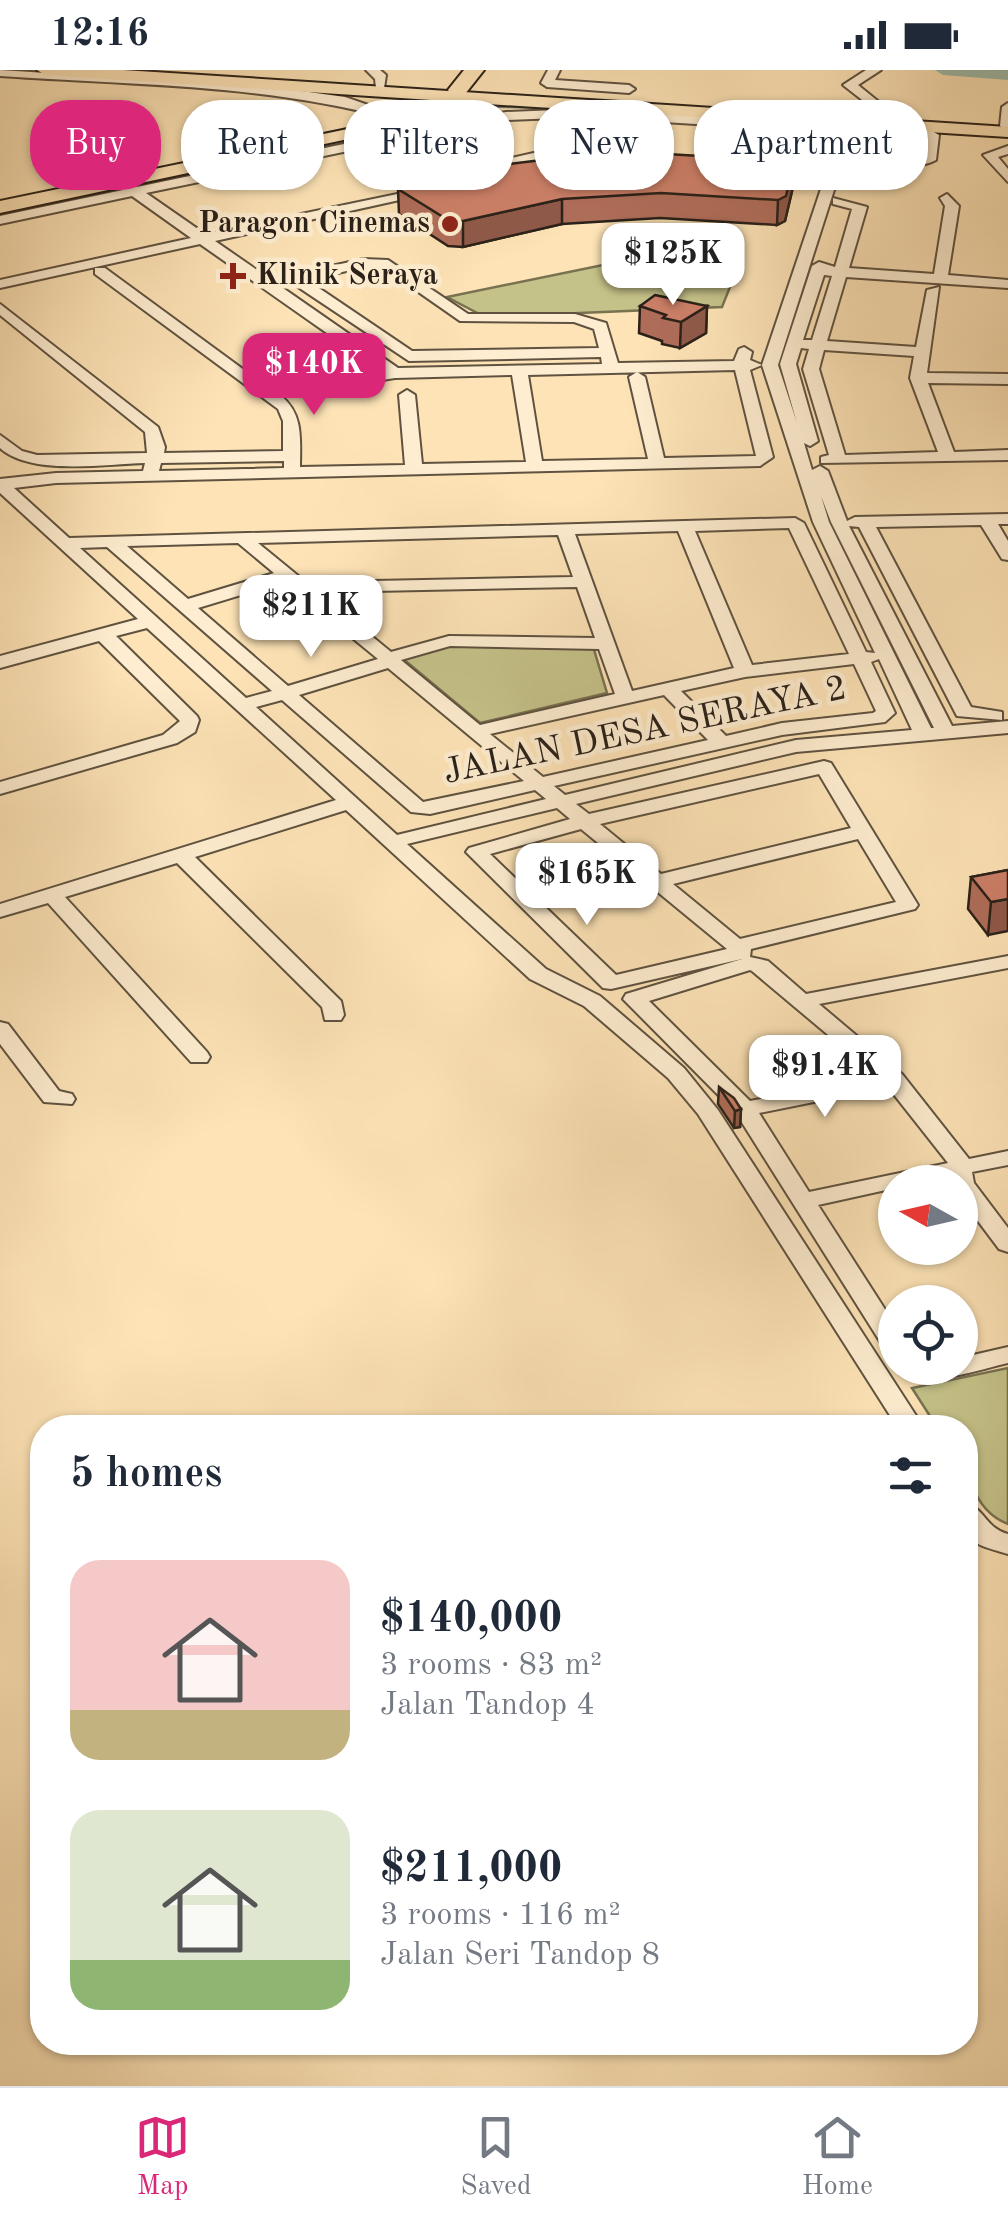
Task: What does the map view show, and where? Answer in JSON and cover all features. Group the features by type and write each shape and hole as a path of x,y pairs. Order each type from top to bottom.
{"highway":[{"path":"440,96 450,70"},
{"path":"440,96 474,70"}],"main road":[{"path":"45,70 694,113"},
{"path":"150,70 387,94 440,96 628,88 704,100"},
{"path":"0,198 330,130 387,94"},
{"path":"161,179 348,134 440,96"},
{"path":"928,125 1008,125"},
{"path":"0,206 108,190"}],"street":[{"path":"554,70 547,83 628,88"},
{"path":"870,100 849,85 875,70"},
{"path":"0,72 280,92 346,101 387,94"},
{"path":"161,181 506,116 583,114 694,121"},
{"path":"928,132 1008,125"},
{"path":"1008,150 990,155 1008,178"},
{"path":"0,284 534,156"},
{"path":"0,220 116,190"},
{"path":"132,190 394,373"},
{"path":"829,190 860,207 817,344 811,379 839,460"},
{"path":"833,191 779,364 830,522 885,656 923,732"},
{"path":"947,198 952,206 918,378 948,456"},
{"path":"0,271 201,238"},
{"path":"0,294 100,271 201,238"},
{"path":"268,284 364,263 388,264 465,318 575,318 593,322 601,326 609,360"},
{"path":"810,270 937,285 1008,284"},
{"path":"779,364 796,343 810,270"},
{"path":"100,271 290,414 292,464"},
{"path":"294,278 402,354"},
{"path":"0,308 152,430 157,447 149,476"},
{"path":"796,343 922,352"},
{"path":"378,360 402,354 609,360 742,358 779,364"},
{"path":"0,440 16,454 36,460 155,457 414,470 764,460 742,358"},
{"path":"267,394 394,373 519,370 609,360"},
{"path":"779,364 816,460 830,522 945,731"},
{"path":"519,370 535,467"},
{"path":"637,377 657,463"},
{"path":"918,378 1008,379"},
{"path":"407,395 414,470"},
{"path":"816,460 1008,455"},
{"path":"0,485 292,464"},
{"path":"0,485 538,974 592,1001 676,1073 718,1125 903,1415"},
{"path":"830,522 1008,519"},
{"path":"987,520 1008,555"},
{"path":"866,522 964,712 1008,715"},
{"path":"66,543 795,523 861,658"},
{"path":"684,526 744,672"},
{"path":"565,529 626,699"},
{"path":"242,538 586,820 743,952 611,984 477,855 478,849 586,820 820,766 827,769 908,901 906,908 736,946"},
{"path":"111,542 282,694"},
{"path":"185,606 287,575"},
{"path":"314,598 374,586 584,582"},
{"path":"0,662 151,621"},
{"path":"0,788 170,739 188,728 190,720 103,634"},
{"path":"244,705 448,640 606,644"},
{"path":"477,731 744,672 885,656"},
{"name":"JALAN DESA SERAYA 2","path":"282,694 418,808 430,808 804,725 885,715 861,658"},
{"path":"669,689 721,742"},
{"path":"395,842 796,746 923,732 1008,728"},
{"path":"0,911 352,802"},
{"path":"658,881 866,831"},
{"path":"181,855 333,1006 334,1015"},
{"path":"52,895 199,1057"},
{"path":"802,1001 1008,962"},
{"path":"878,1318 745,1109 634,999 750,963 760,966 894,1079 961,1165"},
{"path":"0,1028 52,1097 64,1099"},
{"path":"745,1109 894,1079"},
{"path":"968,1165 1008,1158"},
{"path":"804,1200 878,1184"},
{"path":"978,1205 1008,1244"},
{"path":"978,1362 1008,1355"},
{"path":"978,1529 984,1537 1008,1544"}],"shaded area":[{"path":"603,265 736,272 722,307 485,317 447,297"},
{"path":"451,643 592,643 607,693 480,723 402,658"},
{"path":"1008,1368 1008,1524 995,1517 978,1498 978,1415 929,1415 912,1388 978,1385 978,1374"}],"building":[{"path":"674,154 694,156 694,190 787,190 786,196 778,200 661,193 562,199 463,221 448,220 400,190 514,190 514,163 534,161 534,190 674,190"},
{"path":"655,295 707,306 681,322 640,306"},
{"path":"1008,870 1008,899 991,902 971,877"},
{"path":"719,1087 734,1098 741,1109 735,1111"}],"waterway":[{"path":"943,70 1008,75"},
{"path":"514,106 534,107"}],"place":[{"name":"Paragon Cinemas","path":"450,224"},
{"name":"Klinik Seraya","path":"233,276"}]}
